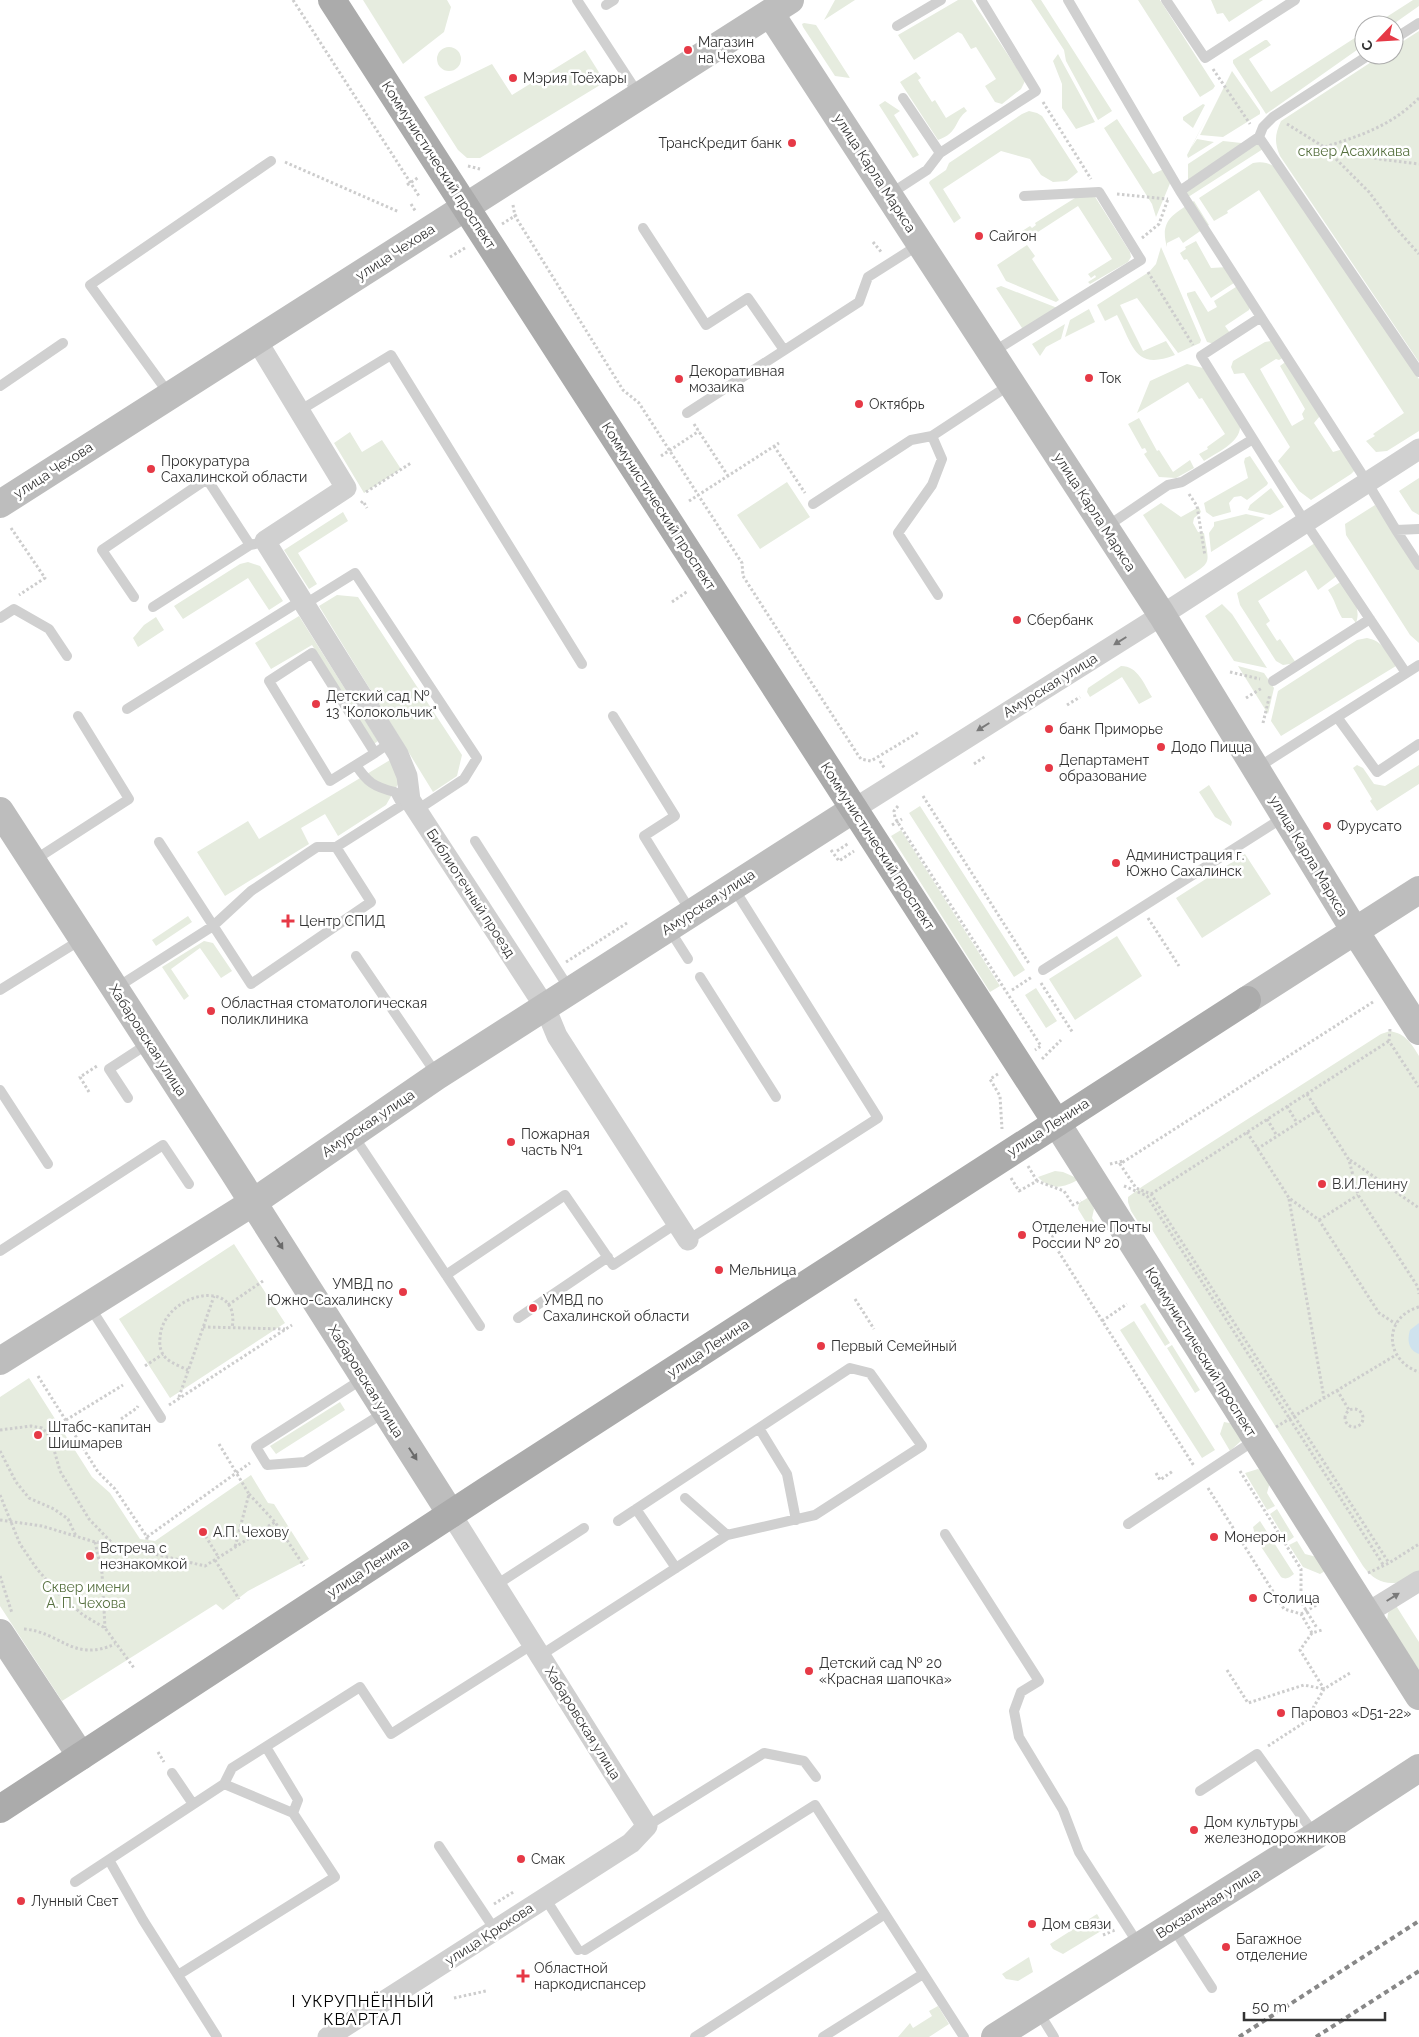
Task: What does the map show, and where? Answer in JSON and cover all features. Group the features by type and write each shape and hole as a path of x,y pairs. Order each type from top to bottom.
{"main road":[{"name":"Коммунистический проспект","path":"332,0 1056,1122"},
{"name":"улица Ленина","path":"0,1809 451,1514 1247,1000"}],"street":[{"name":"улица Чехова","path":"6,516 170,395 640,95 774,4"},
{"name":"улица Карла Маркса","path":"774,4 889,195 1162,615 1354,931 1419,1031"},
{"path":"257,341 346,488 257,543"},
{"name":"Амурская улица","path":"0,1361 252,1203 437,1076 854,808 1162,615 1419,449"},
{"name":"Библиотечный проезд","path":"257,543 303,602 383,748 398,754 407,776 409,805 545,1007 557,1036 683,1232"},
{"name":"Хабаровская улица","path":"0,812 365,1378 647,1826"},
{"name":"улица Ленина","path":"1247,1000 1419,890"},
{"name":"Коммунистический проспект","path":"1056,1122 1265,1434 1367,1613 1419,1695"},
{"path":"1367,1613 1419,1581"},
{"path":"10,1625 81,1756"},
{"name":"Вокзальная улица","path":"995,2037 1315,1836 1419,1768"},
{"name":"улица Крюкова","path":"328,2037 631,1843 647,1826"}],"lane":[{"path":"577,0 640,95"},
{"path":"897,26 941,0"},
{"path":"889,195 927,170 940,153 1036,90 981,0"},
{"path":"1068,0 1180,191 1419,565"},
{"path":"1166,0 1205,58 1295,0"},
{"path":"1404,33 1419,23"},
{"path":"1180,191 1259,137 1263,127 1273,117 1354,65"},
{"path":"903,98 940,153"},
{"path":"1259,137 1419,372"},
{"path":"170,395 90,285 271,161"},
{"path":"992,353 1140,260 1099,192 1024,196"},
{"path":"643,228 706,325 748,298 784,350"},
{"path":"687,413 859,302 868,277 920,244"},
{"path":"1261,317 1201,356 1305,522 1406,673"},
{"path":"0,386 64,343"},
{"path":"299,411 391,355 582,664"},
{"path":"813,504 911,440 932,436 1012,384"},
{"path":"932,436 942,459 932,485 898,533 938,595"},
{"path":"1105,527 1168,485 1182,482 1253,438"},
{"path":"134,597 102,550 207,479 257,543 153,607"},
{"path":"1396,530 1419,529"},
{"path":"115,989 213,926 252,891 317,847 336,847 409,805 464,779 477,758 355,573 303,602 127,709"},
{"path":"0,618 14,609 50,629 67,656"},
{"path":"1273,682 1370,619"},
{"path":"312,653 383,748 330,781 269,680 312,653"},
{"path":"1256,768 1419,664"},
{"path":"33,862 129,799 78,716"},
{"path":"614,716 675,816 644,836 692,913"},
{"path":"1337,717 1377,772 1419,744"},
{"path":"356,764 363,776 374,786 395,792 409,805"},
{"path":"1039,972 1285,816"},
{"path":"475,841 571,990"},
{"path":"159,842 251,984 371,902 336,847"},
{"path":"446,1275 565,1195 613,1265 683,1232 878,1118 732,887"},
{"path":"668,928 688,959"},
{"path":"0,990 82,939"},
{"path":"356,956 437,1076"},
{"path":"700,977 776,1096"},
{"path":"128,1098 109,1069 149,1042"},
{"path":"0,1090 48,1164"},
{"path":"352,1134 480,1326"},
{"path":"0,1251 163,1145 189,1184"},
{"path":"518,1318 608,1257"},
{"path":"89,1306 161,1418"},
{"path":"75,1882 224,1784 232,1768 360,1687 391,1734 676,1568 727,1536 815,1515 922,1446 870,1373 850,1368 618,1521"},
{"path":"365,1378 256,1447 267,1465 305,1462 386,1412"},
{"path":"759,1428 787,1474 796,1520"},
{"path":"1128,1524 1265,1434"},
{"path":"685,1498 727,1536"},
{"path":"636,1509 676,1568"},
{"path":"496,1585 584,1528"},
{"path":"945,1534 1039,1681 1021,1692 1014,1711 1019,1737 1063,1810 1079,1852 1139,1946"},
{"path":"266,1747 298,1800 293,1813"},
{"path":"647,1826 764,1753 804,1761 816,1777"},
{"path":"1200,1791 1257,1754 1315,1836"},
{"path":"172,1773 193,1804"},
{"path":"178,1976 335,1877 293,1813 224,1784"},
{"path":"545,1898 582,1950 816,1805 964,2037"},
{"path":"439,1846 495,1930"},
{"path":"109,1860 143,1920 216,2037"},
{"path":"695,2037 885,1914"},
{"path":"1172,1926 1212,1988"},
{"path":"823,2037 923,1974"},
{"path":"1037,2010 1054,2037"}],"path":[{"path":"293,0 419,196"},
{"path":"1205,58 1259,137"},
{"path":"1036,90 1099,192 1168,199"},
{"path":"1324,147 1367,134 1387,123 1419,98"},
{"path":"1273,117 1324,147 1369,192 1394,226 1419,254"},
{"path":"1324,147 1379,159 1419,164"},
{"path":"271,161 286,162 399,212"},
{"path":"462,161 469,168 478,170 483,168"},
{"path":"407,185 421,175"},
{"path":"1132,247 1159,224 1168,199 1180,191"},
{"path":"517,200 513,206 516,215 623,390 639,403 742,564 743,576 862,759 866,761 876,758 919,732"},
{"path":"411,204 418,214"},
{"path":"500,226 516,215"},
{"path":"450,257 467,247"},
{"path":"1140,260 1201,356"},
{"path":"687,413 728,476"},
{"path":"661,456 699,431"},
{"path":"689,501 779,442"},
{"path":"774,446 813,504"},
{"path":"364,493 411,463"},
{"path":"1182,482 1197,506 1206,556"},
{"path":"6,516 45,578 16,597 14,609"},
{"path":"672,602 689,591"},
{"path":"1230,672 1273,682"},
{"path":"1246,698 1273,682"},
{"path":"1263,723 1273,682"},
{"path":"1067,705 1080,697"},
{"path":"974,764 986,756"},
{"path":"923,796 1039,972 1073,1033"},
{"path":"901,804 894,811 895,818 1041,1046"},
{"path":"831,850 838,861 854,851"},
{"path":"1141,907 1178,966"},
{"path":"556,968 627,923"},
{"path":"1012,990 1039,972"},
{"path":"1373,1002 1120,1164 1136,1188 1151,1194 1389,1563"},
{"path":"1042,1058 1061,1040"},
{"path":"1151,1194 1389,1041 1419,1087"},
{"path":"990,1079 1000,1096 1004,1128 998,1132"},
{"path":"1307,1094 1350,1160 1358,1195 1418,1288 1419,1294"},
{"path":"1287,1106 1298,1123"},
{"path":"1258,1149 1318,1110"},
{"path":"1267,1119 1277,1136"},
{"path":"1247,1132 1289,1198 1319,1220 1379,1312 1396,1324"},
{"path":"1107,1165 1126,1160"},
{"path":"1350,1160 1419,1208"},
{"path":"1019,1191 1037,1181 1064,1191 1073,1206"},
{"path":"1319,1220 1358,1195"},
{"path":"1147,1196 1384,1566"},
{"path":"1289,1198 1324,1398"},
{"path":"1075,1223 1050,1238 1191,1460"},
{"path":"228,1304 263,1281"},
{"path":"188,1370 174,1363 163,1354 160,1336 163,1323 171,1312 191,1299 207,1294 228,1304 232,1313 232,1328"},
{"path":"179,1398 214,1296"},
{"path":"855,1299 874,1329"},
{"path":"1102,1321 1127,1304"},
{"path":"1419,1307 1411,1309 1402,1315 1396,1324 1392,1339 1396,1355 1403,1364 1419,1372"},
{"path":"169,1404 292,1325"},
{"path":"203,1327 286,1329"},
{"path":"145,1366 163,1354"},
{"path":"1265,1434 1396,1355"},
{"path":"38,1376 98,1472 116,1489 147,1537 146,1552"},
{"path":"66,1420 121,1385 128,1386"},
{"path":"1337,1390 1349,1410"},
{"path":"50,1395 56,1391"},
{"path":"121,1419 137,1408 139,1402"},
{"path":"1355,1408 1363,1415 1359,1425 1353,1427 1345,1420 1349,1410 1355,1408"},
{"path":"0,1430 31,1426 42,1428 47,1433 51,1439 60,1471 89,1520 112,1544"},
{"path":"219,1444 249,1494 275,1522 304,1566"},
{"path":"0,1451 16,1482 29,1498 54,1509 68,1519 76,1536"},
{"path":"147,1537 261,1455"},
{"path":"92,1462 98,1458"},
{"path":"1240,1471 1301,1569 1301,1602 1317,1628"},
{"path":"1156,1474 1160,1480 1173,1472"},
{"path":"1208,1488 1284,1609 1301,1614 1320,1603"},
{"path":"235,1548 249,1494"},
{"path":"0,1495 20,1544 37,1569 58,1593 83,1615 105,1628 134,1668"},
{"path":"0,1520 10,1520 95,1542 112,1544 205,1566 275,1522"},
{"path":"203,1532 240,1599"},
{"path":"95,1542 102,1573 105,1628"},
{"path":"1368,1573 1384,1566 1419,1544"},
{"path":"0,1576 10,1625 44,1633 73,1648 89,1651 102,1650 115,1644"},
{"path":"1301,1614 1312,1633"},
{"path":"1322,1630 1312,1633 1300,1650 1324,1689"},
{"path":"1227,1670 1248,1703 1304,1685 1324,1689"},
{"path":"1257,1754 1305,1722 1324,1689 1350,1673"},
{"path":"454,1998 486,1991"}],"green space":[{"path":"363,0 447,0 451,7 444,32 403,64"},
{"path":"835,0 855,0 824,20"},
{"path":"958,0 972,0 1025,81 1021,89 1002,104 995,102 985,86 996,79 976,47 971,49 962,34 958,32 914,60 898,35"},
{"path":"1031,0 1041,0 1112,111 1098,120 1066,61 1064,50"},
{"path":"1138,0 1160,0 1215,86 1213,89 1200,97"},
{"path":"1211,0 1263,0 1229,22 1223,13 1217,14"},
{"path":"1413,0 1419,0 1419,6 1404,17 1404,15 1390,15"},
{"path":"802,24 816,25 850,78 835,76 803,27"},
{"name":"сквер Асахикава","path":"1419,31 1419,362 1280,156 1276,138 1281,121 1367,65 1404,65 1404,41"},
{"path":"1354,38 1354,52 1266,114 1233,63 1233,60 1267,40 1271,45 1249,59 1271,92"},
{"path":"449,47 458,50 461,59 458,68 449,71 440,68 437,59 440,50"},
{"path":"585,50 605,82 480,158 467,158 458,150 424,97 492,64 512,95"},
{"path":"1058,54 1095,122 1076,129 1062,108 1062,84 1053,61"},
{"path":"1232,71 1260,111 1260,114 1223,137 1200,135"},
{"path":"916,72 921,78 918,80 932,102 935,100 946,118 964,107 967,111 950,134 938,140 900,82"},
{"path":"885,101 900,111 894,115 919,155 913,158 879,105"},
{"path":"1203,104 1205,105 1193,128 1183,120 1183,117"},
{"path":"1211,109 1191,148 1197,139 1214,142 1188,158 1187,155"},
{"path":"1029,111 1042,116 1078,172 1067,181 1053,182 1041,175 1030,159 1001,151 943,189 961,218 954,223 929,183 930,181 946,170 949,163"},
{"path":"1117,119 1153,174 1166,168 1171,181 1156,217 1152,204 1104,128"},
{"path":"1223,141 1260,145 1263,149 1182,201 1188,186 1188,164"},
{"path":"1253,163 1269,164 1281,172 1288,180 1419,379 1419,431 1387,451 1376,452 1366,441 1404,413 1259,190 1214,221 1199,198"},
{"path":"1092,192 1130,252 1131,257 1128,262 1090,284 1088,282 1096,277 1095,275 1091,278 1088,274 1112,259 1078,206 1024,241 1019,233 1030,226 1032,228 1036,225 1035,223 1083,193"},
{"path":"1194,201 1209,225 1183,243 1179,237 1167,243 1167,247 1165,230 1167,224 1175,214"},
{"path":"1196,241 1211,268 1228,267 1237,281 1211,298 1187,259 1184,260 1180,253 1186,249 1185,247"},
{"path":"1027,245 1035,256 1032,259 1059,300 1056,302 1006,281 997,265"},
{"path":"1161,247 1201,340 1200,343 1178,353 1137,298 1120,305 1143,351 1166,341 1175,355 1151,360 1137,352 1117,315 1105,321 1097,305 1149,272 1156,264"},
{"path":"1239,285 1251,305 1249,310 1225,326 1230,333 1215,344 1207,342 1187,293 1195,291 1208,312 1217,307 1214,301"},
{"path":"1001,286 1060,309 1024,331 996,288"},
{"path":"1089,309 1095,322 1065,337 1070,320"},
{"path":"1065,324 1061,339 1046,347 1040,356 1032,344"},
{"path":"1271,341 1286,356 1279,360 1276,359 1260,369 1292,426 1304,419 1302,414 1305,409 1280,366 1288,360 1320,416 1314,423 1333,452 1343,449 1357,468 1311,500 1299,491 1278,461 1290,447 1244,373 1234,374 1231,367 1233,361 1265,342"},
{"path":"1187,364 1203,368 1240,426 1239,432 1232,442 1204,461 1199,454 1208,449 1207,447 1225,434 1202,398 1199,399 1188,382 1137,413 1150,381"},
{"path":"1139,418 1157,451 1159,450 1173,472 1190,460 1194,468 1176,478 1159,477 1144,454 1147,452 1145,448 1142,449 1128,424"},
{"path":"350,432 362,452 382,440 401,469 364,493 334,443"},
{"path":"1250,456 1268,483 1267,485 1247,500 1241,496 1234,497 1229,503 1231,512 1213,517 1206,512 1204,503 1248,478 1244,462 1245,458"},
{"path":"1419,478 1419,515 1412,511 1399,491"},
{"path":"787,482 810,517 760,549 737,515"},
{"path":"1271,488 1284,507 1270,515 1248,510 1250,505"},
{"path":"1161,503 1181,517 1199,507 1201,512 1194,518 1193,523 1198,532 1204,533 1208,557 1205,565 1185,579 1143,515"},
{"path":"1375,505 1419,569 1419,643 1410,635 1346,535 1345,524"},
{"path":"343,512 348,521 298,553 317,584 309,589 284,550"},
{"path":"1246,514 1265,518 1211,552 1209,533 1214,526 1214,522"},
{"path":"1315,543 1338,575 1318,590 1306,570 1258,601 1270,621 1266,624 1277,641 1280,639 1296,663 1283,665 1276,661 1240,605 1237,593"},
{"path":"248,562 260,566 283,601 269,610 248,578 183,619 174,606 240,564"},
{"path":"1342,581 1356,606 1356,623 1352,618 1342,618 1328,590"},
{"path":"337,595 358,597 462,755 457,776 433,792 319,606"},
{"path":"1222,604 1232,614 1267,668 1234,661 1205,616"},
{"path":"299,616 378,741 374,744 312,645 271,669 255,643"},
{"path":"156,617 164,630 138,647 133,638 144,625"},
{"path":"1367,638 1381,645 1388,652 1396,666 1281,736 1271,721 1278,691 1357,640"},
{"path":"1121,666 1136,672 1152,697 1139,704 1122,677 1090,697 1087,692 1088,688"},
{"path":"1238,666 1264,673 1274,688 1268,714"},
{"path":"390,760 401,779 386,805 338,836 325,814 301,828 309,844 225,896 197,852 248,821 259,839"},
{"path":"1357,765 1363,768 1374,784 1385,786 1419,765 1419,784 1377,811 1353,768"},
{"path":"1209,785 1232,822 1231,826 1215,817 1199,792"},
{"path":"920,806 1025,970 1014,977 909,813"},
{"path":"901,830 1000,986 990,992 891,836"},
{"path":"1245,854 1271,894 1202,938 1176,898"},
{"path":"188,916 192,922 156,946 152,940"},
{"path":"1117,936 1142,976 1075,1020 1049,979"},
{"path":"204,941 213,943 232,971 221,978 200,948 171,969 189,996 184,1000 162,967"},
{"path":"1036,988 1057,1021 1046,1028 1025,995"},
{"path":"1390,1031 1400,1034 1411,1043 1419,1056 1419,1573 1396,1583 1382,1582 1363,1566 1151,1228 1140,1225 1131,1211 1128,1202 1128,1197 1143,1186 1381,1034"},
{"path":"1055,1171 1063,1172 1079,1179 1058,1187 1048,1184 1038,1177"},
{"path":"1089,1197 1094,1209 1092,1218 1100,1231 1094,1235 1078,1209 1079,1203"},
{"path":"234,1244 285,1323 170,1398 119,1319"},
{"path":"1145,1303 1170,1343 1165,1346 1140,1306"},
{"path":"1134,1321 1215,1450 1202,1458 1120,1330"},
{"path":"1172,1345 1200,1390 1195,1393 1167,1348"},
{"name":"Сквер имени А. П. Чехова","path":"29,1378 92,1477 110,1493 140,1539 155,1541 251,1475 268,1503 274,1504 309,1559 248,1591 223,1610 216,1604 62,1701 0,1606 0,1397"},
{"path":"340,1402 345,1410 276,1454 270,1446"},
{"path":"1224,1422 1235,1424 1242,1440 1230,1451 1220,1434"},
{"path":"1258,1469 1262,1471 1270,1482 1267,1493 1275,1506 1267,1510 1245,1473"},
{"path":"1277,1509 1294,1537 1287,1542 1270,1514"},
{"path":"1260,1521 1294,1574 1289,1577 1281,1577 1256,1539 1253,1527"},
{"path":"1297,1541 1305,1554 1317,1557 1325,1571 1320,1574 1303,1567 1289,1545"},
{"path":"1395,1604 1419,1642 1419,1670 1387,1621 1388,1613"},
{"path":"1097,1914 1101,1921 1101,1931 1063,1954 1053,1949 1050,1944"},
{"path":"1029,1957 1033,1972 1018,1981 1006,1979 1002,1974"},
{"path":"938,2006 949,2024 929,2037 898,2037 910,2023 913,2028 932,2016 929,2011"}],"water":[{"path":"1419,1323 1419,1354 1409,1344 1409,1337 1410,1330"}],"railway":[{"path":"1239,2037 1419,1921"},
{"path":"1316,2037 1419,1971"}],"place":[{"name":"Магазин на Чехова","path":"688,50"},
{"name":"Мэрия Тоёхары","path":"513,78"},
{"name":"ТрансКредит банк","path":"792,143"},
{"name":"Сайгон","path":"979,236"},
{"name":"Ток","path":"1089,378"},
{"name":"Декоративная мозаика","path":"679,379"},
{"name":"Октябрь","path":"859,404"},
{"name":"Прокуратура Сахалинской области","path":"151,469"},
{"name":"Сбербанк","path":"1017,620"},
{"name":"Детский сад № 13 \"Колокольчик\"","path":"316,704"},
{"name":"банк Приморье","path":"1049,729"},
{"name":"Додо Пицца","path":"1161,747"},
{"name":"Департамент образование","path":"1049,768"},
{"name":"Фурусато","path":"1327,826"},
{"name":"Администрация г. Южно Сахалинск","path":"1116,863"},
{"name":"Центр СПИД","path":"288,921"},
{"name":"Областная стоматологическая поликлиника","path":"211,1011"},
{"name":"Пожарная часть №1","path":"511,1142"},
{"name":"В.И.Ленину","path":"1322,1184"},
{"name":"Отделение Почты России № 20","path":"1022,1235"},
{"name":"Мельница","path":"719,1270"},
{"name":"УМВД по Южно-Сахалинску","path":"403,1292"},
{"name":"УМВД по Сахалинской области","path":"533,1308"},
{"name":"Первый Семейный","path":"821,1346"},
{"name":"Штабс-капитан Шишмарев","path":"38,1435"},
{"name":"А.П. Чехову","path":"203,1532"},
{"name":"Монерон","path":"1214,1537"},
{"name":"Встреча с незнакомкой","path":"90,1556"},
{"name":"Столица","path":"1253,1598"},
{"name":"Детский сад № 20 «Красная шапочка»","path":"809,1671"},
{"name":"Паровоз «D51-22»","path":"1281,1713"},
{"name":"Дом культуры железнодорожников","path":"1194,1830"},
{"name":"Смак","path":"521,1859"},
{"name":"Лунный Свет","path":"21,1901"},
{"name":"Дом связи","path":"1032,1924"},
{"name":"Багажное отделение","path":"1226,1947"},
{"name":"Областной наркодиспансер","path":"523,1976"}],"district":[{"name":"I УКРУПНЁННЫЙ КВАРТАЛ","path":"363,2010"}]}
